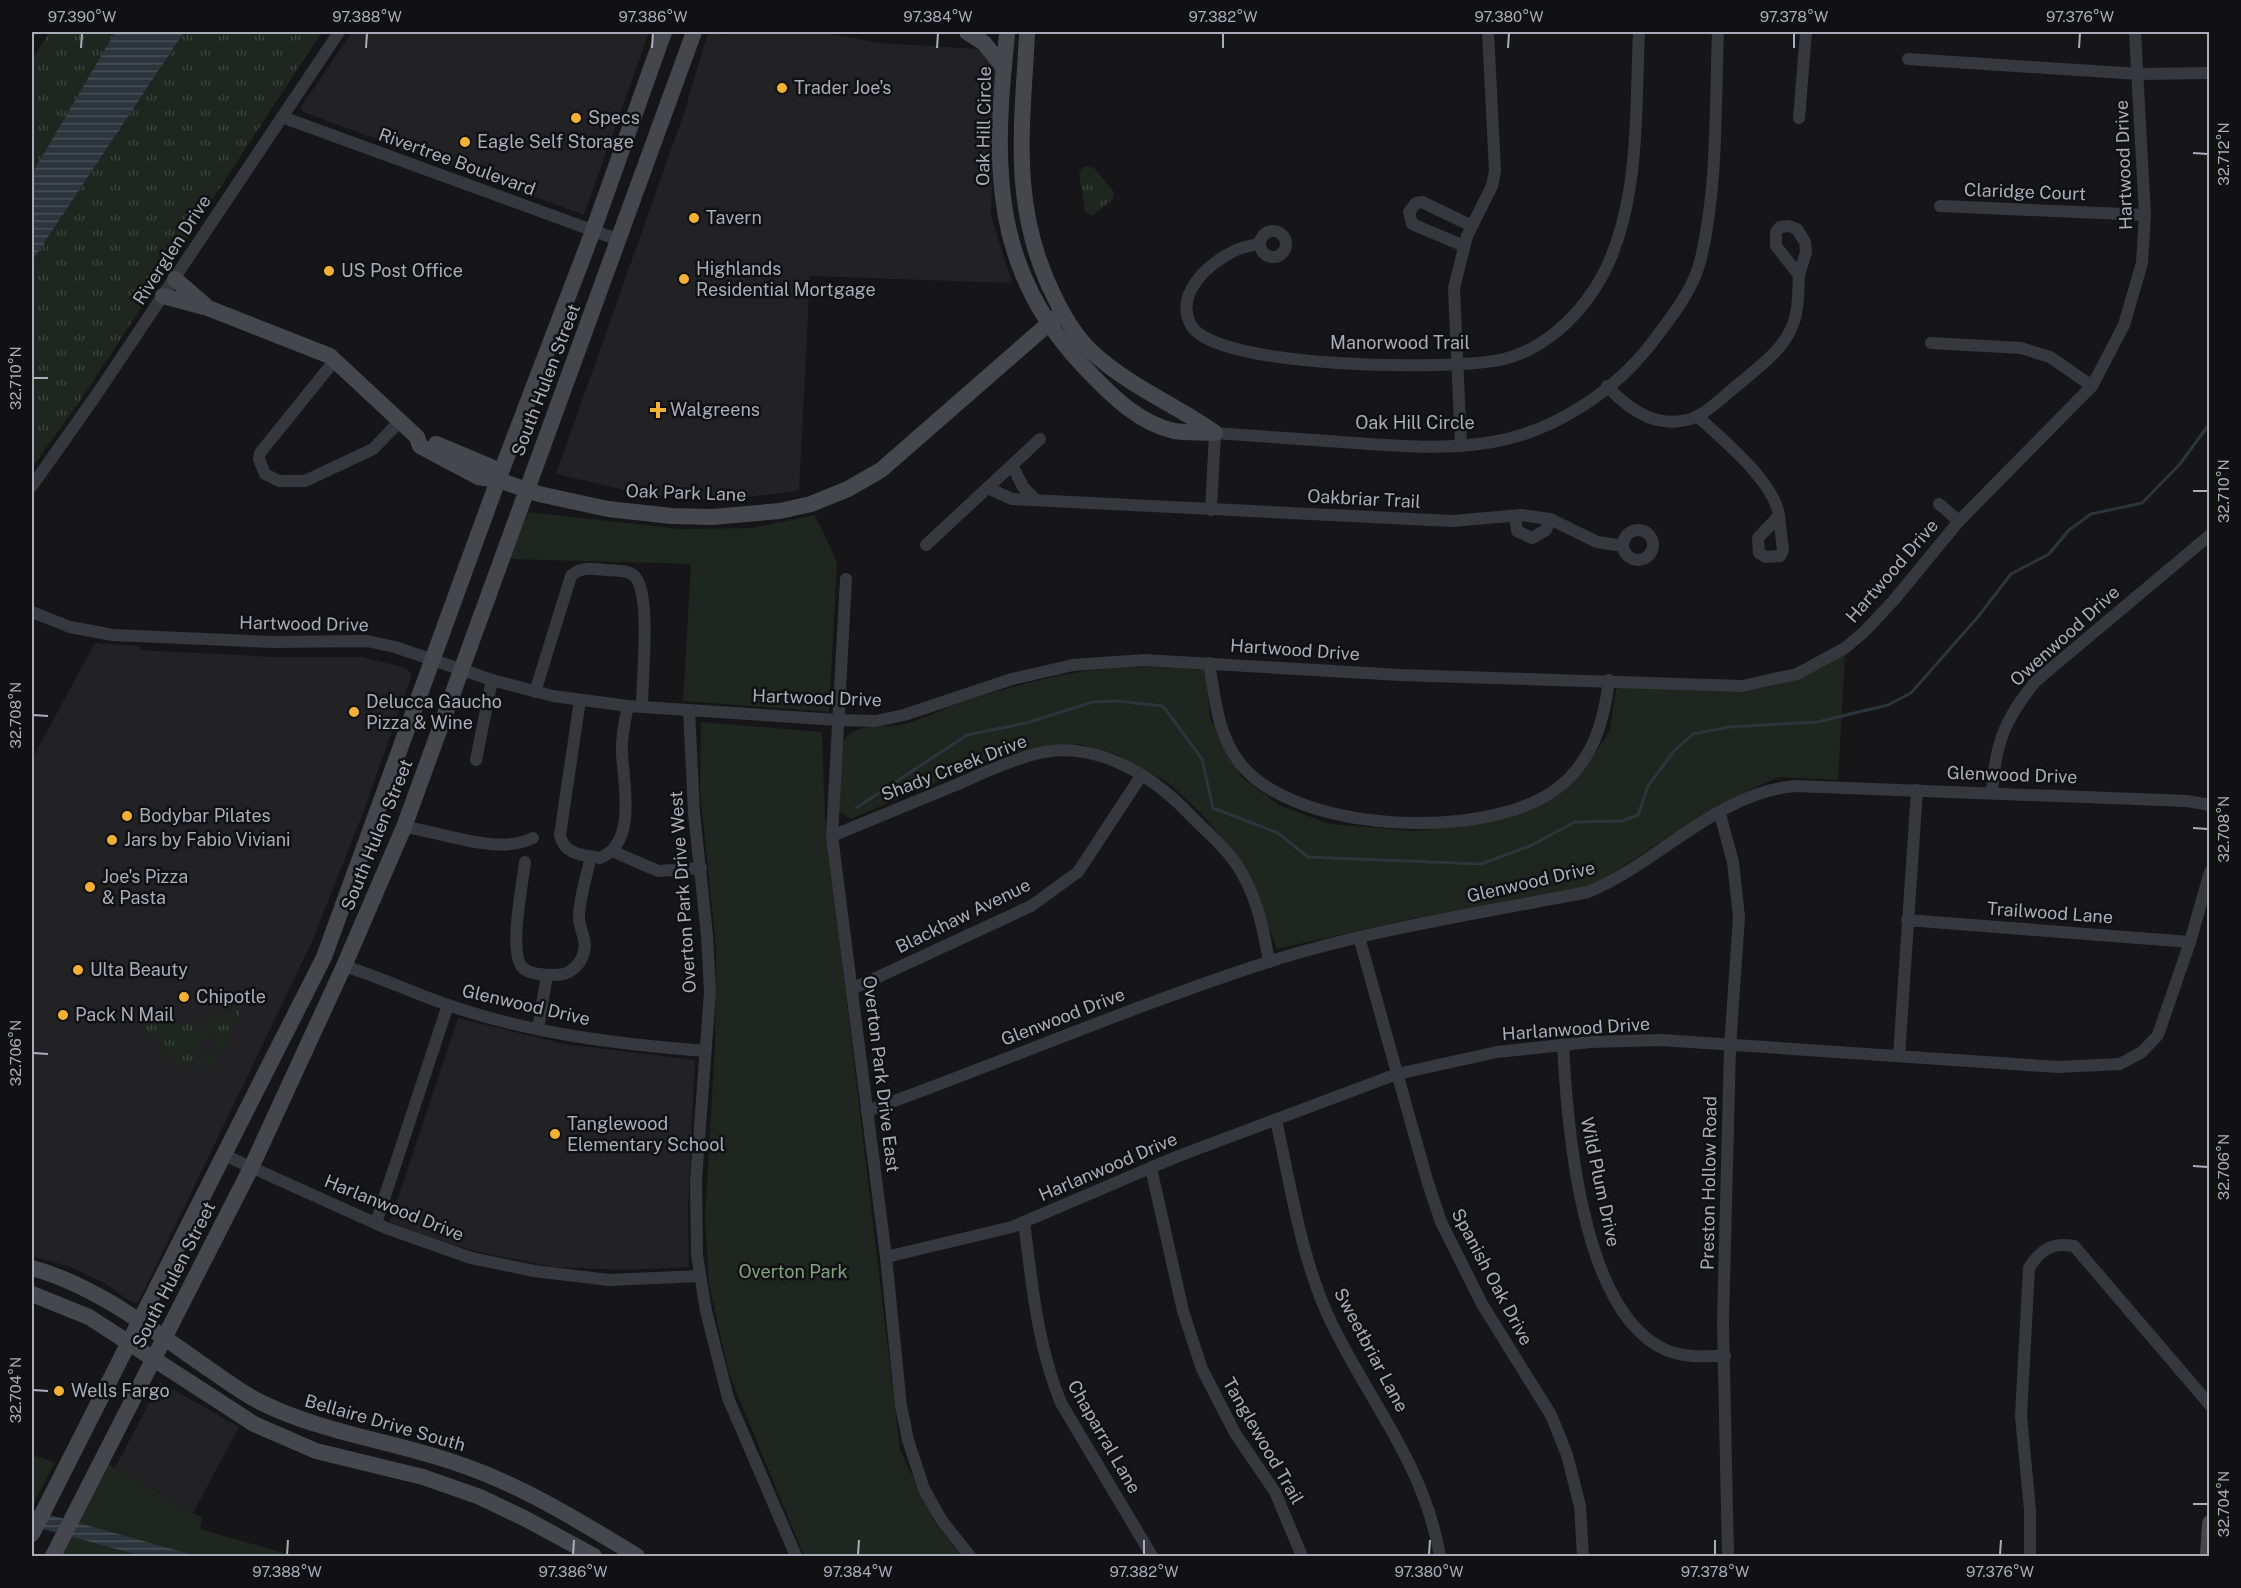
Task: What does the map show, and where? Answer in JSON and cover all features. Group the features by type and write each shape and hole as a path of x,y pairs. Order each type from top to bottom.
{"main road":[{"name":"South Hulen Street","path":"32,1534 324,957 498,480 593,231 664,32"},
{"name":"South Hulen Street","path":"53,1556 251,1168 344,966 404,827 460,668 694,32"},
{"path":"967,32 984,44 1004,68"},
{"path":"1006,33 1020,38 1029,33"},
{"name":"Oak Hill Circle","path":"1006,33 1000,169 1008,232 1020,272 1048,324 1117,402 1173,431 1215,433"},
{"name":"Oak Hill Circle","path":"1029,33 1021,169 1022,196 1033,247 1062,312 1090,350 1127,381 1187,413 1215,433"},
{"name":"Oak Park Lane","path":"175,279 208,308"},
{"name":"Oak Park Lane","path":"163,296 208,308 323,352 335,360 417,437 491,467 498,480 525,490 608,509 672,516 756,514 811,504 848,489 881,470 1062,312"},
{"path":"338,920 337,956 344,966"},
{"path":"324,957 330,962 332,969 329,998"},
{"name":"Bellaire Drive South","path":"32,1268 83,1288 140,1322 260,1402 302,1421 458,1464 526,1491 637,1557"},
{"path":"32,1294 88,1317 231,1412 294,1442 337,1457 452,1486 524,1518 594,1557"},
{"path":"294,1442 302,1421"},
{"path":"452,1486 458,1464"},
{"path":"2208,1557 2210,1523"}],"street":[{"name":"Riverglen Drive","path":"32,486 175,279 339,32"},
{"path":"1461,446 1454,288 1464,246 1492,186 1495,171 1488,32"},
{"name":"Manorwood Trail","path":"1260,243 1234,251 1190,289 1185,307 1191,326 1210,342 1289,360 1457,364 1504,359 1545,341 1595,289 1617,244 1629,195 1639,32"},
{"name":"Oak Hill Circle","path":"1215,433 1409,446 1461,446 1493,442 1526,434 1591,400 1615,382 1642,356 1678,308 1701,260 1711,195 1718,32"},
{"path":"1799,118 1806,32"},
{"name":"Hartwood Drive","path":"32,612 70,627 113,635 273,642 367,641 434,659 492,680 535,692 580,700 628,706 838,720 876,721 904,715 1012,679 1073,666 1144,660 1400,675 1742,686 1797,674 1845,648 1864,632 1894,600 1959,521 2092,386 2112,351 2132,301 2142,263 2145,215 2135,32"},
{"path":"1908,59 2139,74 2210,73"},
{"name":"Rivertree Boulevard","path":"282,117 619,240"},
{"path":"1464,246 1412,224 1409,212 1416,203 1422,202 1472,225"},
{"name":"Claridge Court","path":"1940,206 2145,215"},
{"path":"1607,386 1636,413 1647,418 1674,422 1697,416 1750,374 1789,334 1796,318 1799,275"},
{"path":"1931,343 2021,348 2050,357 2092,386"},
{"path":"335,360 260,453 258,459 265,474 279,481 305,481 373,449 399,422"},
{"path":"1697,416 1752,470 1773,499 1779,516"},
{"path":"1211,510 1215,433"},
{"path":"926,545 1040,439"},
{"path":"1012,465 1023,488 1036,500"},
{"name":"Oakbriar Trail","path":"988,488 1012,499 1211,510 1452,521 1515,516 1550,519 1597,542 1623,546"},
{"path":"1939,504 1959,521"},
{"path":"1515,516 1517,531 1532,538 1546,530 1550,519"},
{"name":"Owenwood Drive","path":"1992,792 2001,734 2015,706 2036,681 2210,535"},
{"path":"535,692 571,576 582,569 628,572 635,576 641,588 644,606 642,706"},
{"name":"Overton Park Drive East","path":"846,579 832,836 886,1257 901,1406 908,1440 924,1488 942,1521 970,1557"},
{"path":"1209,663 1219,719 1227,743 1239,763 1263,786 1295,803 1331,814 1400,822 1461,820 1504,814 1538,801 1556,790 1582,764 1599,734 1604,717 1609,680"},
{"path":"476,760 492,680"},
{"path":"580,700 561,828 562,843 566,848 600,858 615,846 626,812 621,750 628,706"},
{"name":"Overton Park Drive West","path":"689,710 694,813 701,868 710,992 696,1180 697,1255 728,1398 796,1557"},
{"name":"Shady Creek Drive","path":"832,836 1036,754 1071,750 1111,759 1141,776 1183,807 1243,873 1255,903 1269,962"},
{"name":"Blackhaw Avenue","path":"852,989 1031,906 1056,890 1078,872 1141,776"},
{"name":"Glenwood Drive","path":"867,1111 1160,1000 1269,962 1359,937 1588,892 1608,884 1720,813 1755,794 1792,786 1992,792 2187,801 2210,805"},
{"path":"1899,1056 1917,790"},
{"name":"Preston Hollow Road","path":"1720,813 1733,862 1739,917 1730,1047 1723,1322 1728,1557"},
{"path":"404,827 499,846 520,844 533,838"},
{"path":"615,846 658,871 701,868"},
{"path":"525,861 516,949 523,969 548,975 565,974 579,963 584,954 585,937 579,916 591,856"},
{"name":"Harlanwood Drive","path":"886,1257 1024,1222 1151,1168 1397,1074 1475,1056 1563,1044 1660,1040 1730,1047 2058,1067 2120,1064 2142,1052 2158,1035 2190,942 2210,872"},
{"name":"Trailwood Lane","path":"1907,920 2190,942"},
{"name":"Spanish Oak Drive","path":"1359,937 1441,1222 1482,1304 1551,1415 1568,1455 1580,1506 1583,1557"},
{"name":"Glenwood Drive","path":"344,966 448,1005 538,1029 585,1039 705,1051"},
{"path":"538,1029 548,975"},
{"path":"376,1223 448,1005"},
{"name":"Wild Plum Drive","path":"1563,1044 1572,1154 1591,1240 1615,1297 1629,1320 1644,1336 1664,1349 1685,1356 1725,1356"},
{"name":"Sweetbriar Lane","path":"1276,1120 1300,1229 1318,1289 1332,1322 1401,1442 1427,1507 1440,1557"},
{"name":"Harlanwood Drive","path":"224,1155 376,1223 460,1255 534,1271 609,1280 700,1276"},
{"name":"Tanglewood Trail","path":"1151,1168 1183,1311 1202,1369 1235,1433 1275,1492 1302,1557"},
{"name":"Chaparral Lane","path":"1024,1222 1036,1318 1053,1383 1061,1403 1152,1557"},
{"path":"2030,1557 2031,1509 2020,1416 2029,1268 2037,1255 2054,1245 2074,1246 2210,1406"}],"shaded area":[{"path":"115,32 184,32 32,261 32,174"},
{"path":"352,32 649,32 584,215 303,112 301,107"},
{"path":"708,32 723,35 725,32 820,32 880,43 996,50 991,216 1012,283 810,276 799,491 705,502 629,491 556,474 684,113"},
{"path":"95,643 139,646 141,650 273,657 362,657 406,668 412,675 363,813 311,944 139,1301 133,1303 104,1283 71,1267 32,1256 32,759"},
{"name":"Tanglewood Elementary School","path":"458,1018 564,1044 695,1060 688,1208 689,1267 623,1270 554,1267 474,1251 390,1222"},
{"path":"160,1382 239,1427 193,1513 115,1468"},
{"path":"32,1510 197,1556 142,1556 32,1526"}],"green space":[{"path":"50,32 322,32 80,401 32,467 32,59"},
{"path":"1085,166 1094,168 1114,192 1113,199 1092,216 1085,212 1079,172"},
{"path":"528,512 680,529 752,528 815,515 837,562 829,712 683,701 691,564 509,559"},
{"path":"1845,654 1838,780 1778,777 1720,804 1586,890 1410,919 1277,949 1245,865 1201,813 1170,784 1116,754 1079,744 1002,754 851,819 839,812 841,749 847,736 853,731 869,727 901,725 969,700 1030,682 1086,671 1142,667 1206,670 1210,720 1228,743 1240,776 1279,805 1330,824 1415,831 1468,825 1511,816 1548,801 1582,772 1610,731 1616,689 1624,685 1713,691 1763,688 1805,674"},
{"name":"Overton Park","path":"701,722 822,732 825,819 900,1450 935,1523 962,1556 804,1556 729,1374 709,1284 705,1219 715,1044 716,947 700,791"},
{"path":"225,987 234,991 231,998 244,1004 243,1007 237,1005 219,1014 214,1013 222,996 225,995 222,993"},
{"path":"236,1009 241,1010 213,1069 196,1060 217,1049 218,1042 210,1036 213,1026 223,1016"},
{"path":"161,1014 182,1026 185,1023 201,1029 207,1016 216,1017 207,1036 200,1042 203,1053 193,1059 194,1071 163,1055 162,1042 141,1032 144,1025 155,1023"},
{"path":"32,1455 55,1462 32,1507"},
{"path":"108,1464 202,1518 200,1529 294,1556 60,1556"}],"waterway":[{"path":"856,808 967,735 1026,723 1093,702 1118,701 1163,706 1202,759 1213,808 1278,833 1308,857 1481,864 1530,846 1575,822 1622,821 1638,815 1648,786 1674,751 1693,734 1729,727 1817,722 1888,705 1911,693 1977,618 2011,574 2049,554 2069,530 2091,514 2142,503 2180,464 2210,423"}],"place":[{"name":"Trader Joe's","path":"782,88"},
{"name":"Specs","path":"576,118"},
{"name":"Eagle Self Storage","path":"465,142"},
{"name":"Tavern","path":"694,218"},
{"name":"US Post Office","path":"329,271"},
{"name":"Highlands Residential Mortgage","path":"684,279"},
{"name":"Walgreens","path":"658,410"},
{"name":"Delucca Gaucho Pizza & Wine","path":"354,712"},
{"name":"Bodybar Pilates","path":"127,816"},
{"name":"Jars by Fabio Viviani","path":"112,840"},
{"name":"Joe's Pizza & Pasta","path":"90,887"},
{"name":"Ulta Beauty","path":"78,970"},
{"name":"Chipotle","path":"184,997"},
{"name":"Pack N Mail","path":"63,1015"},
{"name":"Tanglewood Elementary School","path":"555,1134"},
{"name":"Wells Fargo","path":"59,1391"}]}
